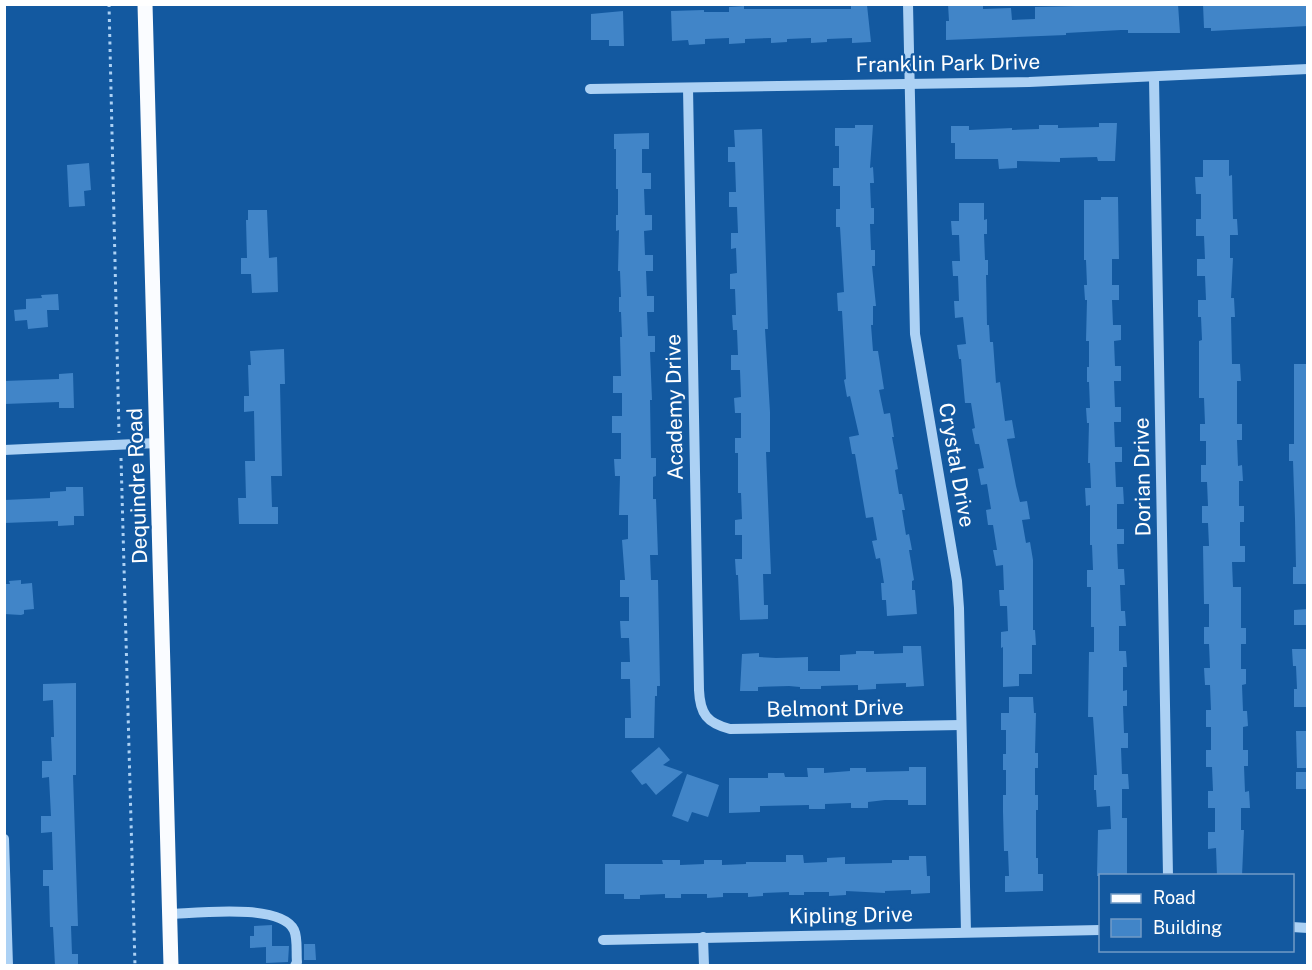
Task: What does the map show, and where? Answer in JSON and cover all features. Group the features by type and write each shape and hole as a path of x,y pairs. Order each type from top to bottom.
{"main road":[{"name":"Dequindre Road","path":"145,4 171,966"}],"street":[{"name":"Crystal Drive","path":"908,4 915,334 957,581 966,932"},
{"name":"Franklin Park Drive","path":"590,89 1154,78 1308,69"},
{"name":"Dorian Drive","path":"1154,78 1168,874"},
{"name":"Academy Drive","path":"688,88 699,690 702,710 711,721"},
{"path":"4,450 157,443"},
{"name":"Belmont Drive","path":"711,721 718,726 730,729 961,725"},
{"path":"4,838 8,966"},
{"path":"170,914 260,913 284,918 294,930 297,962 295,966"},
{"name":"Kipling Drive","path":"603,940 1099,930"},
{"path":"703,937 704,966"}],"path":[{"path":"109,4 119,433"},
{"path":"120,455 135,966"}],"building":[{"path":"948,4 983,4 983,9 1011,8 1012,20 1035,19 1035,7 1075,6 1075,4 1107,4 1107,6 1178,4 1180,33 1128,33 1128,30 1121,30 1066,33 1066,35 946,40 946,21 949,21"},
{"path":"1203,4 1308,4 1308,26 1211,31 1211,28 1204,28"},
{"path":"851,5 867,5 871,42 852,43 852,38 827,39 827,42 811,43 811,38 787,39 787,42 771,43 771,38 745,39 745,43 729,44 729,38 705,39 705,44 689,45 688,40 672,41 671,11 729,12 729,7 744,6 744,9 851,9"},
{"path":"623,11 624,46 609,46 609,40 591,40 591,14"},
{"path":"1099,123 1117,123 1115,161 1098,161 1097,157 1060,158 1060,162 1017,161 1017,168 999,169 998,159 955,159 955,143 951,143 951,126 969,126 969,130 1012,128 1012,130 1039,129 1039,125 1058,125 1058,128 1099,127"},
{"path":"855,125 873,125 870,168 873,167 874,183 870,183 874,224 870,224 871,250 875,250 875,266 872,266 876,306 873,306 873,325 871,325 873,351 878,351 884,389 879,390 884,414 890,413 898,469 895,470 899,494 902,494 905,510 902,510 906,535 909,534 912,550 909,550 914,580 912,590 915,590 917,614 887,616 886,600 882,600 881,583 884,583 880,558 876,559 872,541 877,540 873,517 866,518 855,454 852,454 849,437 859,435 844,380 846,379 842,311 838,311 837,293 844,292 840,227 836,227 836,209 840,209 840,186 833,186 833,168 839,168 839,146 835,146 835,128 855,128"},
{"path":"762,129 768,329 765,329 770,412 770,452 766,452 771,574 763,574 764,605 768,605 768,619 740,620 735,559 742,559 742,535 735,535 735,520 742,519 735,438 741,438 741,413 735,413 734,398 741,397 740,370 731,370 731,355 738,355 737,330 733,330 732,315 736,315 735,289 730,289 730,274 737,273 736,248 731,249 731,233 738,233 737,207 729,207 729,192 736,192 735,162 728,162 728,147 735,147 734,130"},
{"path":"649,133 649,149 642,149 642,173 651,173 651,189 644,189 645,215 652,215 652,230 644,231 645,255 653,255 653,271 646,271 647,296 654,296 654,312 647,312 648,336 655,336 655,352 650,352 652,400 650,400 651,458 656,458 653,499 656,499 658,555 650,555 651,580 658,580 660,686 657,686 657,696 655,696 654,738 625,738 625,718 631,718 630,679 621,679 621,662 630,662 629,638 621,638 620,621 629,621 629,597 620,597 620,580 625,580 622,540 628,539 628,515 619,515 620,476 615,476 614,459 621,459 621,433 612,433 612,416 622,416 622,393 613,393 613,376 621,376 620,337 622,337 621,312 619,312 619,297 621,297 620,271 618,271 619,230 616,231 618,189 616,189 614,134"},
{"path":"1203,160 1229,160 1229,176 1232,175 1233,219 1237,219 1238,235 1230,235 1230,258 1233,258 1231,298 1234,298 1235,317 1231,317 1232,364 1240,364 1241,381 1237,381 1237,424 1242,424 1242,440 1237,440 1238,466 1242,465 1243,481 1239,481 1239,506 1244,506 1244,522 1240,522 1240,546 1245,546 1245,562 1232,562 1233,587 1241,587 1241,628 1246,628 1246,644 1241,644 1241,669 1246,669 1246,684 1242,685 1243,711 1247,711 1248,726 1243,727 1243,750 1248,750 1248,766 1244,766 1245,792 1249,791 1250,808 1241,808 1241,830 1244,830 1242,874 1217,874 1216,848 1208,849 1208,832 1215,832 1215,808 1208,808 1208,791 1213,791 1212,767 1206,767 1206,750 1211,750 1211,727 1206,727 1206,710 1211,710 1210,685 1205,685 1204,668 1210,668 1209,644 1204,644 1204,627 1209,627 1209,604 1204,604 1203,546 1209,546 1208,523 1202,523 1202,506 1208,506 1207,482 1201,482 1201,465 1206,465 1206,441 1200,441 1200,424 1205,424 1204,398 1199,398 1199,341 1202,340 1201,317 1198,317 1198,300 1206,300 1205,276 1197,276 1197,259 1205,259 1204,236 1196,236 1196,219 1201,219 1201,194 1196,194 1195,177 1203,177"},
{"path":"89,163 91,190 84,191 85,206 69,207 67,165"},
{"path":"1101,197 1118,197 1119,259 1112,259 1112,285 1119,285 1119,300 1112,300 1113,325 1121,325 1121,340 1114,341 1115,366 1121,366 1121,381 1114,381 1115,407 1121,407 1121,422 1114,422 1115,447 1122,447 1122,462 1115,462 1116,487 1123,487 1124,504 1117,504 1117,529 1124,529 1124,544 1117,544 1118,569 1124,569 1125,585 1120,585 1121,611 1125,611 1126,626 1119,626 1119,651 1126,651 1127,667 1123,667 1123,691 1127,690 1127,706 1123,706 1124,733 1128,733 1128,748 1121,748 1122,774 1128,774 1129,789 1122,789 1122,818 1127,818 1127,874 1099,874 1097,876 1098,830 1111,829 1110,806 1097,807 1096,790 1094,790 1094,775 1097,775 1093,717 1088,717 1089,652 1094,652 1094,627 1091,627 1091,587 1087,587 1087,570 1093,570 1092,545 1090,545 1090,505 1086,506 1085,488 1091,488 1090,463 1088,463 1089,423 1087,423 1086,408 1090,408 1089,382 1087,382 1089,341 1086,341 1087,300 1085,300 1084,285 1087,285 1086,260 1084,260 1084,200 1101,200"},
{"path":"959,203 984,203 984,220 987,219 987,234 984,234 985,260 988,260 987,325 989,325 990,342 993,342 996,383 1000,382 1005,421 1012,420 1015,438 1007,439 1016,486 1020,502 1027,501 1030,519 1022,520 1026,543 1030,542 1033,560 1033,630 1035,630 1036,645 1032,645 1032,674 1019,674 1019,686 1003,687 1001,632 1008,631 1007,606 1000,606 999,590 1004,590 1003,565 996,566 993,550 997,550 993,525 988,525 986,510 991,509 987,484 981,485 978,469 984,468 979,444 975,444 972,429 975,428 971,403 965,403 961,359 959,359 957,345 966,344 963,317 955,318 954,301 959,301 958,276 953,276 952,261 960,261 959,235 952,235 951,221 959,221"},
{"path":"248,210 267,210 269,258 277,257 278,292 252,293 251,274 241,274 241,258 247,258"},
{"path":"58,294 59,310 47,310 48,327 28,329 27,320 15,321 14,310 26,309 26,299"},
{"path":"284,349 285,384 280,384 282,476 271,476 272,507 278,507 278,524 239,524 238,498 246,498 245,461 255,461 254,411 244,412 244,396 249,396 250,351"},
{"path":"1294,364 1308,364 1308,584 1293,584 1293,567 1296,567 1295,519 1293,461 1289,461 1289,444 1294,444"},
{"path":"73,373 74,408 59,408 59,402 4,404 4,381 59,379 59,374"},
{"path":"66,487 83,487 84,516 74,516 74,525 58,526 58,521 4,523 4,500 50,498 50,492 66,491"},
{"path":"21,580 21,584 32,583 34,609 24,610 24,614 21,615 4,614 4,584"},
{"path":"1308,609 1308,625 1294,625 1294,610"},
{"path":"903,646 921,646 924,686 906,687 906,683 876,684 876,689 858,690 858,685 821,686 821,689 800,689 800,687 789,686 758,687 758,691 740,691 742,654 759,653 759,657 776,658 808,657 808,671 840,671 840,655 856,654 856,651 874,651 874,654 903,653"},
{"path":"1292,649 1308,649 1308,707 1294,707 1294,689 1297,689 1296,666 1293,666"},
{"path":"76,683 76,775 73,775 78,926 71,926 72,954 78,954 78,966 55,966 53,927 50,927 49,886 43,886 43,870 53,870 52,832 41,833 41,816 51,816 49,777 42,778 42,761 52,761 53,700 43,701 43,684"},
{"path":"1009,697 1033,697 1034,713 1036,713 1035,753 1038,753 1038,768 1035,768 1035,795 1038,795 1038,810 1036,810 1036,858 1038,858 1038,874 1043,874 1043,891 1005,892 1005,876 1009,876 1008,851 1004,851 1003,812 1003,795 1006,795 1006,770 1003,770 1003,754 1006,754 1006,730 1001,730 1001,713 1009,713"},
{"path":"1296,731 1308,731 1308,768 1297,768"},
{"path":"659,747 670,760 663,765 683,772 656,795 646,783 642,785 631,771"},
{"path":"909,767 926,767 926,805 908,805 908,800 885,800 868,802 868,808 851,808 851,803 825,804 825,809 809,809 809,805 760,806 760,812 729,813 729,778 768,778 768,773 784,773 785,777 808,777 807,768 824,768 824,773 850,771 850,768 866,768 866,772 909,771"},
{"path":"1296,772 1308,772 1308,789 1296,789"},
{"path":"687,774 719,785 708,817 692,812 688,822 672,816"},
{"path":"786,855 803,855 804,863 827,862 827,858 845,857 845,864 892,863 892,860 909,860 909,856 926,856 927,876 930,876 930,893 911,894 911,890 885,891 885,893 846,891 846,895 829,896 829,892 804,892 804,895 789,895 789,892 763,893 763,896 748,897 748,893 723,893 723,897 707,898 707,894 681,894 681,898 665,898 665,894 640,895 640,899 624,899 624,894 605,894 605,864 663,864 662,860 680,860 680,865 704,864 704,860 722,860 722,865 746,864 746,862 786,862"},
{"path":"272,925 272,946 289,946 288,962 266,963 266,947 250,948 250,936 254,936 254,926"},
{"path":"304,944 315,944 316,960 304,960"}]}
